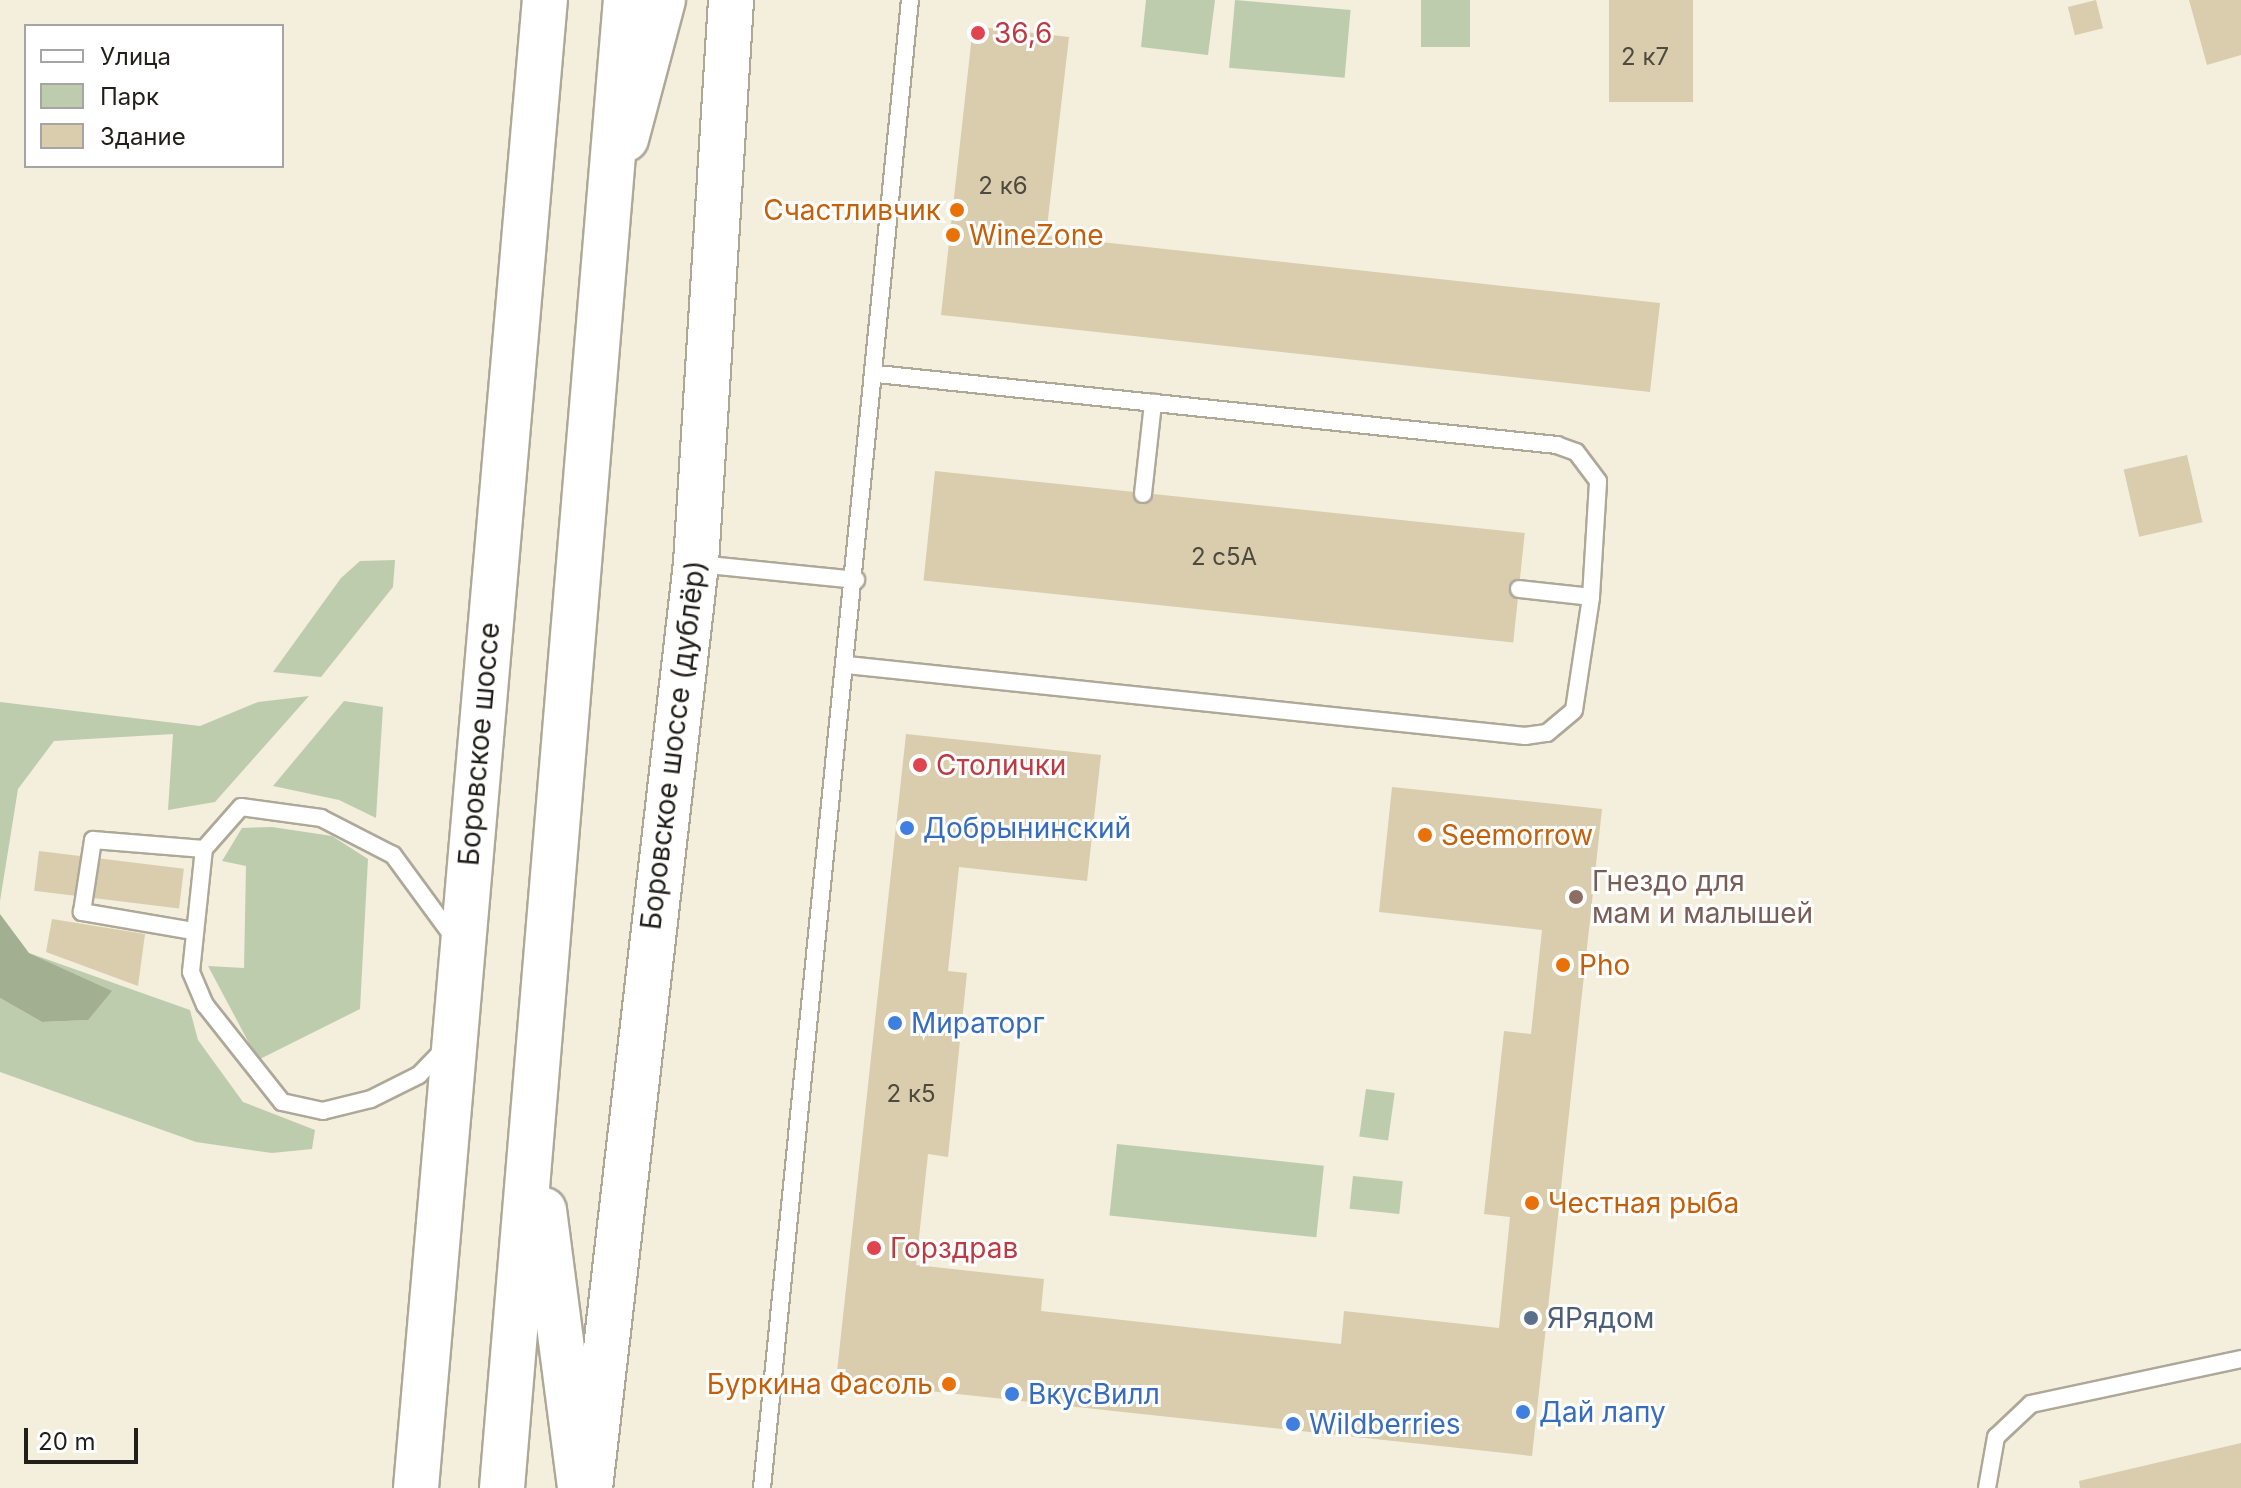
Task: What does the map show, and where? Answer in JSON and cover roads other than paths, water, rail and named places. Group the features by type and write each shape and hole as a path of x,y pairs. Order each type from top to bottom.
{"main road":[{"name":"Боровское шоссе","path":"416,1488 545,0"},
{"path":"502,1488 626,0"},
{"path":"609,203 663,0"},
{"name":"Боровское шоссе (дублёр)","path":"590,1488 696,563 731,0"},
{"path":"534,1128 580,1488"},
{"path":"389,1488 430,1329"}],"lane":[{"path":"762,1488 877,374 910,0"},
{"path":"847,665 1525,736 1547,733 1574,710 1591,597 1598,481 1576,452 877,374"},
{"path":"1143,494 1153,403"},
{"path":"696,563 856,580"},
{"path":"1519,589 1591,597"},
{"path":"455,1037 419,1075 371,1099 323,1111 282,1102 205,1005 191,972 204,849 241,807 321,818 393,855 462,949"},
{"path":"193,931 82,912 93,840 204,849"},
{"path":"1987,1488 1996,1437 2031,1404 2241,1359"}],"place":[{"name":"36,6","path":"978,33"},
{"name":"Счастливчик","path":"957,210"},
{"name":"WineZone","path":"953,235"},
{"name":"Столички","path":"920,765"},
{"name":"Добрынинский","path":"907,828"},
{"name":"Seemorrow","path":"1425,835"},
{"name":"Гнездо для мам и малышей","path":"1576,897"},
{"name":"Pho","path":"1563,965"},
{"name":"Мираторг","path":"895,1023"},
{"name":"Честная рыба","path":"1532,1203"},
{"name":"Горздрав","path":"874,1248"},
{"name":"ЯРядом","path":"1531,1318"},
{"name":"Буркина Фасоль","path":"949,1384"},
{"name":"ВкусВилл","path":"1012,1394"},
{"name":"Дай лапу","path":"1523,1412"},
{"name":"Wildberries","path":"1293,1424"}]}
